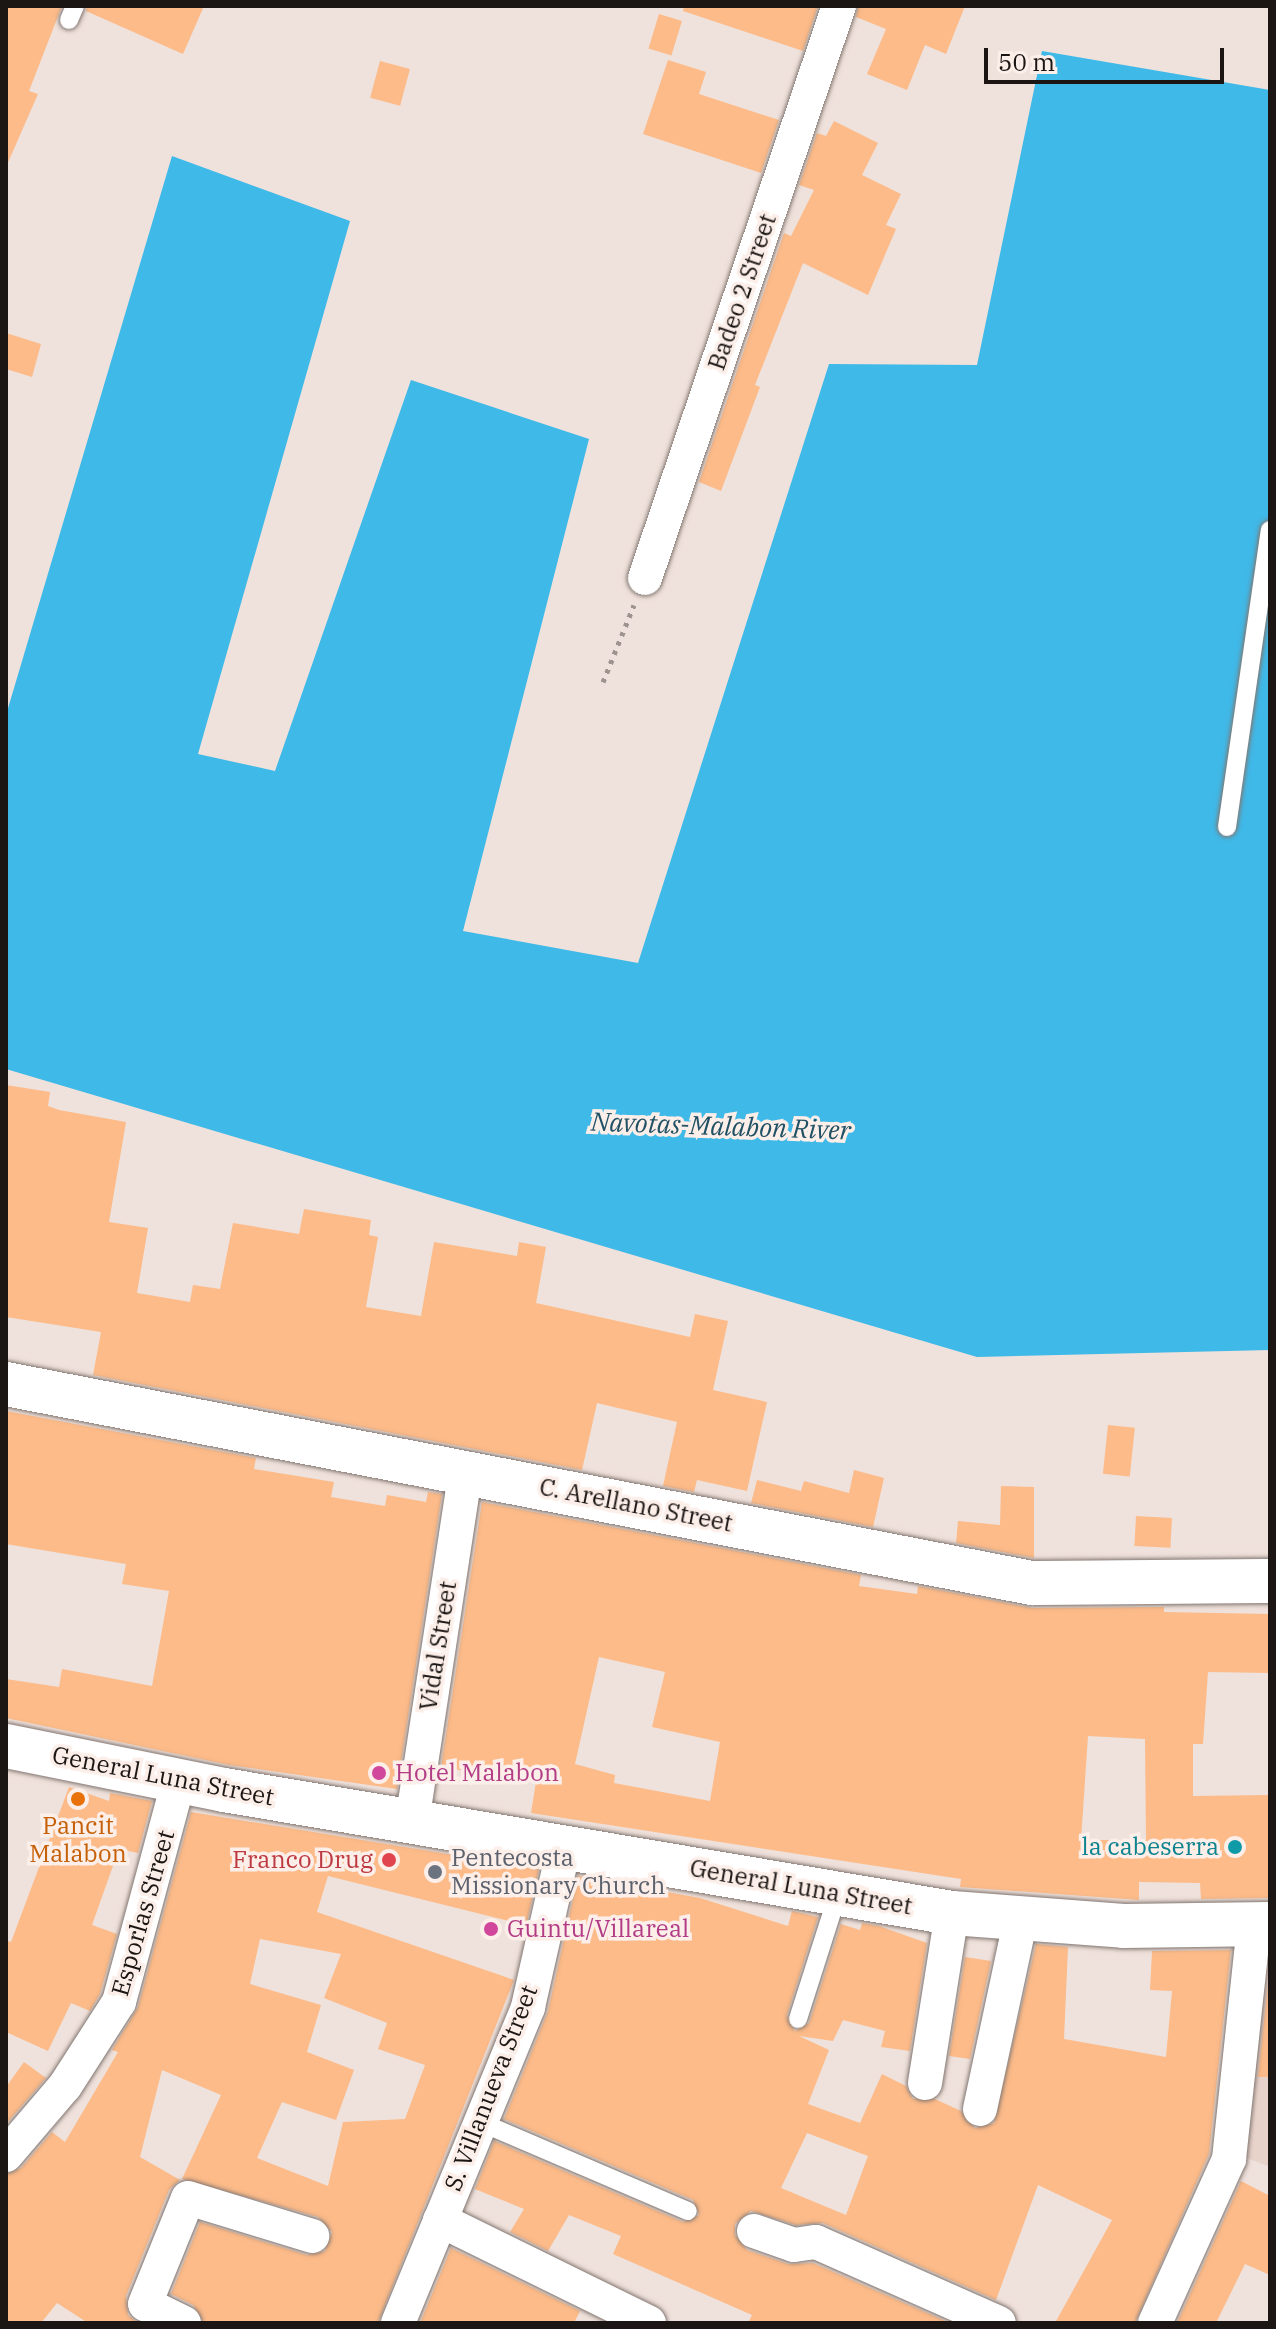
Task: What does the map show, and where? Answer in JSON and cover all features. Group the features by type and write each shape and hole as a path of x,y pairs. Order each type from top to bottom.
{"main road":[{"name":"C. Arellano Street","path":"6,1384 1032,1583 1270,1581"},
{"name":"General Luna Street","path":"6,1746 412,1822 952,1913 1124,1926 1262,1924"}],"street":[{"name":"Badeo 2 Street","path":"645,578 839,6"},
{"name":"Vidal Street","path":"412,1822 466,1471"},
{"name":"Esporlas Street","path":"6,2155 65,2086 119,2002 179,1779"},
{"name":"S. Villanueva Street","path":"398,2323 528,2007 564,1847"},
{"path":"925,2083 952,1913"},
{"path":"980,2109 1021,1918"},
{"path":"1155,2323 1229,2159 1262,1924"},
{"path":"184,2323 145,2304 188,2198 312,2236"},
{"path":"440,2220 649,2323"},
{"path":"754,2231 794,2245 816,2242 999,2323"}],"lane":[{"path":"1227,827 1270,530"},
{"path":"798,2019 838,1894"},
{"path":"480,2122 688,2211"}],"path":[{"path":"603,682 645,578"}],"shaded area":[{"path":"1254,1964 1270,1964 1270,2167 1237,2154"}],"water":[{"name":"Navotas-Malabon River","path":"1042,51 1270,90 1270,1350 977,1357 6,1069 6,715 172,156 350,221 198,754 275,771 411,380 589,439 463,931 638,963 829,364 977,365"}],"building":[{"path":"6,6 62,6 29,91 38,94 6,167"},
{"path":"87,6 204,6 183,54 86,11"},
{"path":"684,6 818,6 803,51 683,11"},
{"path":"858,6 965,6 946,54 925,45 907,90 867,74 886,29 856,17"},
{"path":"659,14 682,21 671,55 648,48"},
{"path":"668,60 706,72 699,94 779,120 761,173 643,134"},
{"path":"380,61 410,69 400,106 370,98"},
{"path":"834,121 878,143 862,175 901,194 886,225 896,229 868,295 803,263 755,385 760,387 721,491 699,482 784,233 791,236 814,190 799,185 817,133 826,136"},
{"path":"6,333 41,344 32,377 6,369"},
{"path":"6,1085 50,1092 48,1106 59,1110 126,1122 109,1222 148,1228 137,1293 190,1302 193,1285 220,1289 233,1223 299,1234 304,1209 371,1220 369,1235 378,1237 366,1307 421,1316 434,1242 517,1256 519,1242 546,1247 536,1303 690,1337 695,1314 728,1321 713,1390 767,1402 747,1491 697,1480 694,1492 663,1486 677,1422 597,1403 582,1470 93,1375 101,1332 6,1317"},
{"path":"6,1411 256,1458 254,1469 334,1482 331,1497 385,1506 387,1495 426,1502 428,1492 442,1494 397,1789 229,1765 6,1718 6,1679 59,1687 62,1669 152,1686 169,1591 122,1584 126,1564 6,1544"},
{"path":"1108,1425 1135,1428 1130,1477 1103,1474"},
{"path":"854,1470 884,1478 873,1527 751,1503 757,1480 801,1491 804,1481 849,1493"},
{"path":"1001,1486 1034,1487 1034,1558 956,1543 958,1521 1000,1525"},
{"path":"482,1502 861,1575 859,1586 917,1594 918,1586 1032,1608 1164,1607 1164,1612 1270,1614 1270,1673 1208,1672 1203,1744 1193,1744 1193,1796 1270,1795 1270,1898 1201,1899 1200,1883 1139,1882 1139,1900 960,1887 961,1879 531,1813 536,1782 441,1767","holes":["599,1657 665,1672 652,1727 720,1742 710,1801 614,1783 615,1775 575,1764","1088,1736 1145,1739 1146,1840 1081,1840"]},
{"path":"1136,1516 1172,1518 1170,1548 1134,1546"},
{"path":"69,1787 109,1801 110,1793 152,1801 138,1853 119,1849 92,1925 117,1934 100,1994 90,2011 71,2003 48,2051 6,2032 6,1940 11,1942"},
{"path":"191,1812 539,1869 525,1931 507,1926 509,1921 328,1876 317,1912 514,1980 378,2323 204,2323 193,2305 171,2294 200,2222 307,2255 325,2251 332,2232 318,2217 182,2179 221,2095 162,2070 140,2157 180,2180 169,2190 126,2296 128,2315 138,2323 88,2323 57,2303 41,2323 6,2323 6,2174 21,2168 52,2132 65,2142 118,2052 112,2050 138,2007","holes":["260,1939 341,1954 324,1998 387,2023 378,2049 425,2065 405,2119 343,2122 328,2186 257,2158 282,2102 336,2120 354,2070 307,2052 321,2005 250,1984"]},
{"path":"578,1876 700,1898 788,1926 792,1911 818,1917 787,2015 795,2031 809,2023 841,1924 860,1930 862,1923 879,1926 927,1943 910,2051 881,2047 885,2031 843,2020 833,2041 799,2036 829,2050 808,2104 860,2123 882,2074 906,2086 913,2099 935,2099 961,2111 975,2128 994,2123 1036,1944 1068,1947 1064,2039 1166,2057 1172,1991 1150,1990 1152,1951 1231,1950 1209,2154 1135,2323 1055,2323 1112,2220 1038,2185 996,2300 823,2223 796,2225 751,2211 735,2224 735,2235 747,2250 788,2264 813,2263 950,2323 748,2323 752,2315 613,2254 621,2236 569,2215 548,2251 510,2232 524,2209 475,2189 494,2141 683,2222 699,2215 693,2200 504,2119 548,2011","holes":["807,2133 868,2156 846,2215 781,2188"]},
{"path":"965,1957 991,1961 970,2059 949,2056"},
{"path":"1268,1983 1270,2077 1258,2077"},
{"path":"24,2062 46,2078 6,2124 6,2087"},
{"path":"1241,2181 1270,2196 1270,2275 1245,2264 1216,2323 1177,2323"},
{"path":"451,2248 580,2311 574,2323 420,2323"}],"place":[{"name":"Hotel Malabon","path":"379,1773"},
{"name":"Pancit Malabon","path":"78,1799"},
{"name":"la cabeserra","path":"1235,1847"},
{"name":"Franco Drug","path":"389,1860"},
{"name":"Pentecosta Missionary Church","path":"435,1872"},
{"name":"Guintu/Villareal","path":"491,1929"}]}
